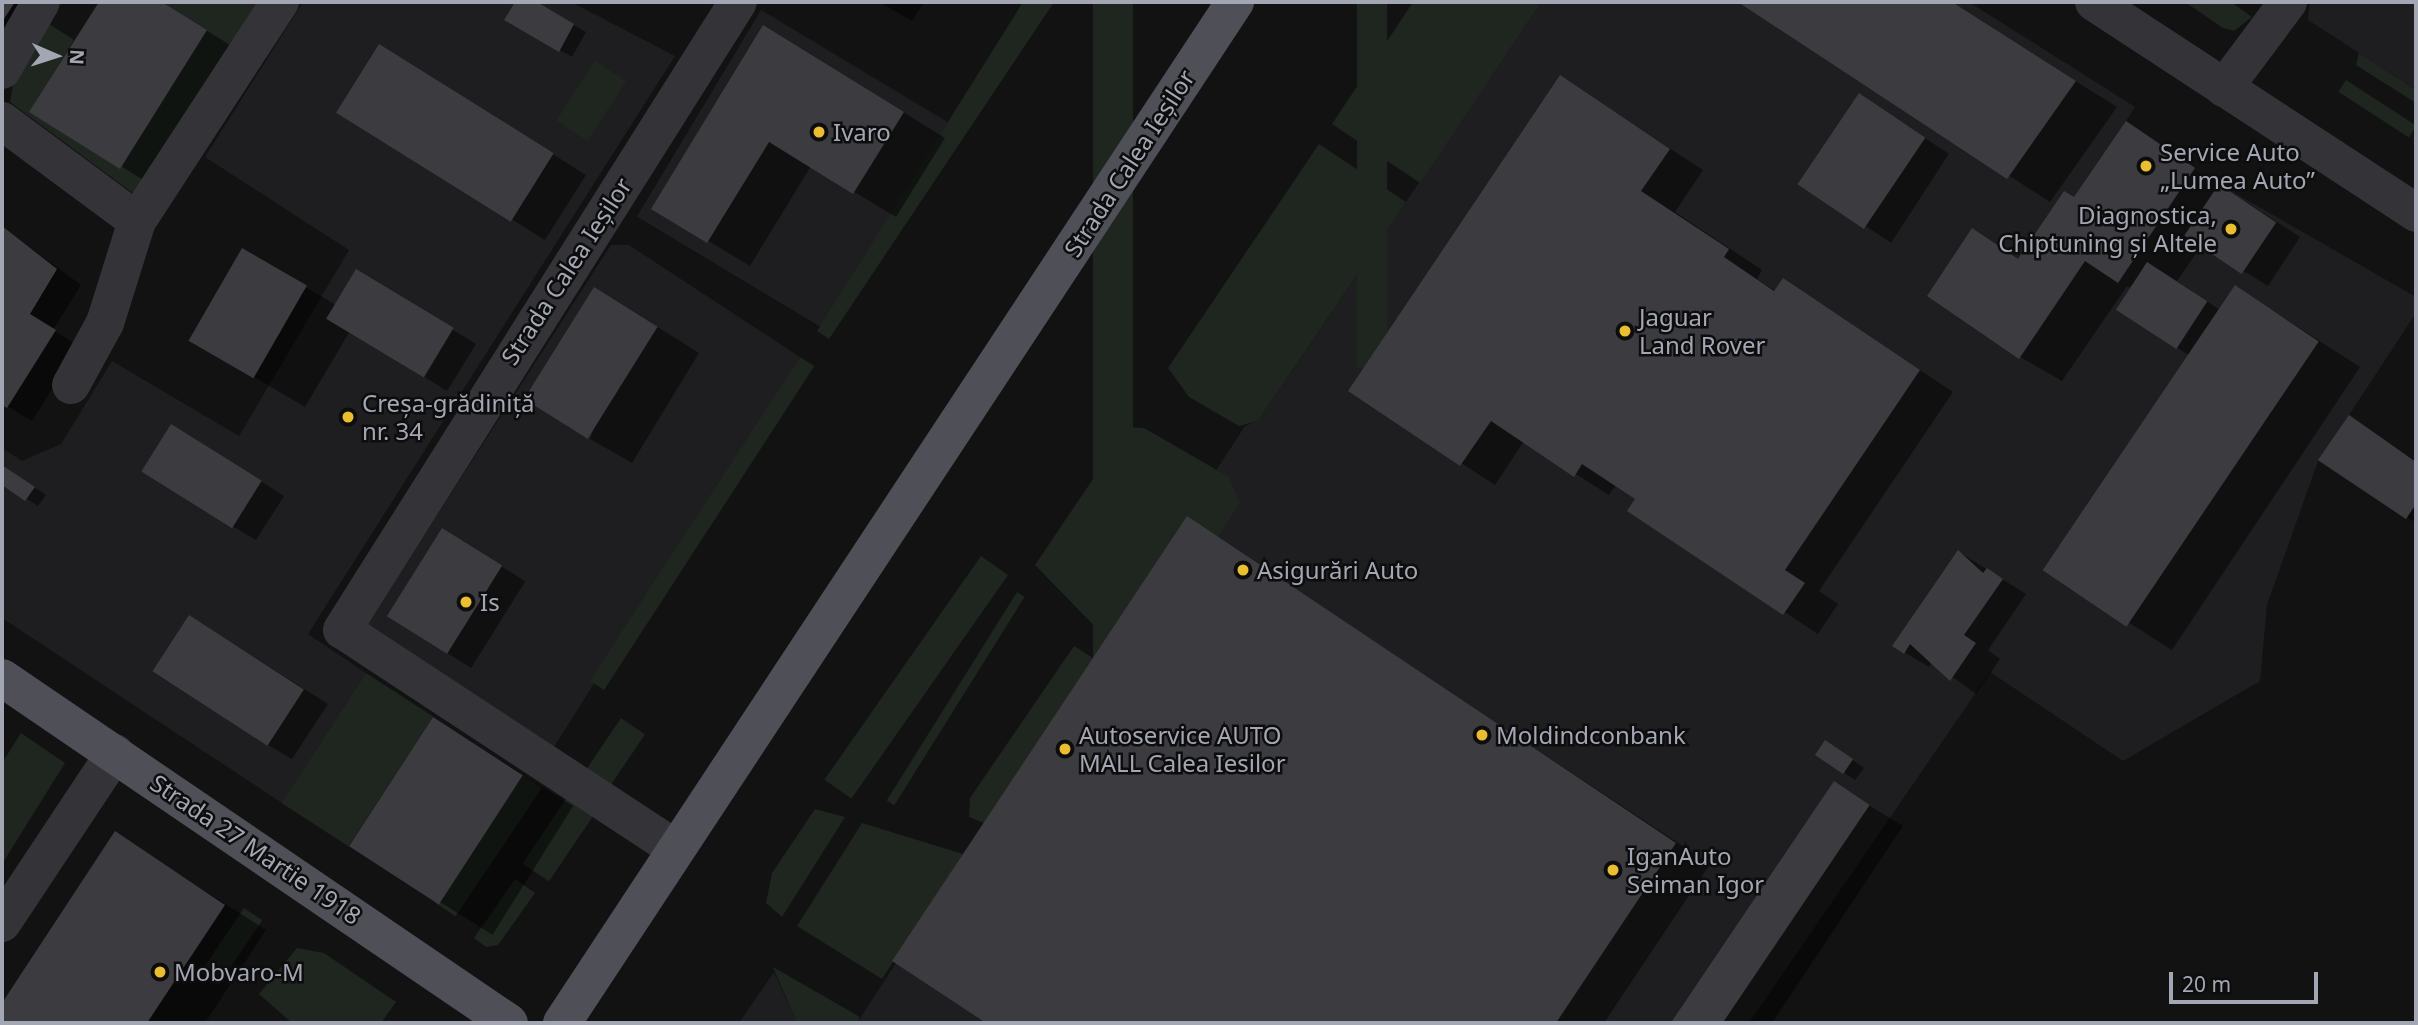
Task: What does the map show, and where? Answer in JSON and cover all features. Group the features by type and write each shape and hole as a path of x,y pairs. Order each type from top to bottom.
{"main road":[{"name":"Strada Calea Ieșilor","path":"562,1023 1235,2"},
{"name":"Strada 27 Martie 1918","path":"2,678 509,1023"}],"street":[{"path":"2,70 41,2"},
{"path":"71,385 105,323 137,220 279,2"},
{"name":"Strada Calea Ieșilor","path":"676,849 342,630 738,2"},
{"path":"2094,2 2416,213"},
{"path":"2224,88 2288,2"},
{"path":"2,121 137,220"},
{"path":"2,923 115,753"}],"shaded area":[{"path":"162,2 266,2 134,194 10,102 15,72 46,22 74,40 30,112 207,30"},
{"name":"Creșa-grădiniță nr. 34","path":"303,2 571,2 675,56 308,634 366,673 282,803 2,618 2,448 22,461 61,444 112,361 239,436 349,250 205,157"},
{"path":"1023,2 1054,2 829,339 817,331"},
{"path":"1093,2 1133,2 1133,842 1093,842"},
{"path":"1357,2 1387,2 1387,368 1357,368"},
{"path":"1413,2 1541,2 1420,183 1332,124"},
{"path":"1541,2 1969,2 2135,107 2126,121 2219,184 2416,297 2416,313 2349,415 2416,462 2416,504 2406,519 2318,461 2267,605 2260,681 2123,761 1990,672 1749,1023 857,1023 1245,426 1258,421"},
{"path":"2185,2 2231,2 2252,17 2234,31 2223,28"},
{"path":"2310,2 2416,2 2416,90 2308,20"},
{"path":"761,10 948,122 824,329 637,217"},
{"path":"2359,53 2416,90 2416,103 2356,65"},
{"path":"595,61 626,81 587,141 556,121"},
{"path":"2346,80 2416,125 2409,137 2338,92"},
{"path":"1319,144 1406,202 1258,421 1239,426 1189,397 1168,368"},
{"path":"611,245 629,245 800,357 554,747 365,627"},
{"path":"800,357 814,366 604,690 590,681"},
{"path":"1128,427 1144,428 1229,477 1240,503 1218,537 1106,638 1035,565"},
{"path":"981,556 1008,575 851,799 824,780"},
{"path":"1017,592 1025,597 894,805 887,801"},
{"path":"1074,646 1093,658 984,823 969,817 970,798"},
{"path":"366,673 433,717 349,847 282,803"},
{"path":"621,718 645,734 606,791 582,775"},
{"path":"21,733 65,763 2,864 2,763"},
{"path":"523,775 542,788 455,916 436,904"},
{"path":"570,793 597,811 549,881 522,863"},
{"path":"815,809 845,817 782,917 766,903 772,873"},
{"path":"862,823 963,854 882,979 797,926"},
{"path":"515,879 535,893 498,945 486,947 474,938"},
{"path":"244,908 262,920 219,985 200,973"},
{"path":"297,948 324,953 396,1002 381,1023 292,1023 259,994"},
{"path":"773,967 860,1017 857,1023 797,1023"},
{"path":"774,972 797,1023 739,1023"}],"building":[{"path":"2,2 15,2 2,22"},
{"path":"99,2 162,2 207,30 120,169 29,112"},
{"path":"515,2 537,2 574,24 559,52 504,20"},
{"path":"1738,2 1952,2 2076,81 2007,179"},
{"path":"763,25 904,112 853,194 769,142 707,243 651,209"},
{"path":"379,44 554,153 511,222 336,113"},
{"name":"Jaguar Land Rover","path":"1560,75 1670,149 1641,191 1729,249 1724,257 1774,291 1783,278 1920,370 1785,570 1805,583 1783,615 1627,511 1635,499 1582,464 1574,477 1491,421 1460,466 1348,391"},
{"path":"1859,93 1925,138 1864,229 1797,184"},
{"path":"2126,121 2195,168 2118,283 2085,261 2019,359 1927,296 1972,228 2018,259 2064,191 2074,197"},
{"name":"Diagnostica, Chiptuning și Altele","path":"2219,184 2276,223 2242,274 2184,235"},
{"path":"2,226 57,269 30,314 56,330 7,408 2,405"},
{"path":"242,248 307,285 253,378 189,341"},
{"path":"2147,262 2207,301 2176,349 2116,310"},
{"path":"356,269 454,328 424,377 326,319"},
{"path":"2235,285 2319,341 2126,627 2043,570"},
{"path":"594,287 658,327 588,439 524,399"},
{"path":"2349,415 2416,462 2416,504 2406,519 2318,460"},
{"path":"171,424 262,481 232,528 141,471"},
{"path":"2,465 35,487 25,501 2,485"},
{"path":"1187,516 1676,843 1556,1023 986,1023 892,961"},
{"path":"442,528 502,566 447,654 387,616"},
{"path":"1958,550 1983,573 1987,568 2003,579 1964,635 1976,643 1950,681 1910,644 1904,654 1892,646"},
{"path":"189,615 304,690 267,746 153,671"},
{"path":"433,717 523,775 439,904 349,846"},
{"path":"1825,740 1853,759 1843,774 1815,755"},
{"path":"1834,781 1870,805 1723,1023 1671,1022"},
{"path":"115,831 225,905 147,1023 2,1023 2,1003"}],"place":[{"name":"Ivaro","path":"819,132"},
{"name":"Service Auto „Lumea Auto”","path":"2146,166"},
{"name":"Diagnostica, Chiptuning și Altele","path":"2231,229"},
{"name":"Jaguar Land Rover","path":"1625,331"},
{"name":"Creșa-grădiniță nr. 34","path":"348,417"},
{"name":"Asigurări Auto","path":"1243,570"},
{"name":"Is","path":"466,602"},
{"name":"Moldindconbank","path":"1482,735"},
{"name":"Autoservice AUTO MALL Calea Iesilor","path":"1065,749"},
{"name":"IganAuto Seiman Igor","path":"1613,870"},
{"name":"Mobvaro-M","path":"160,972"}]}
